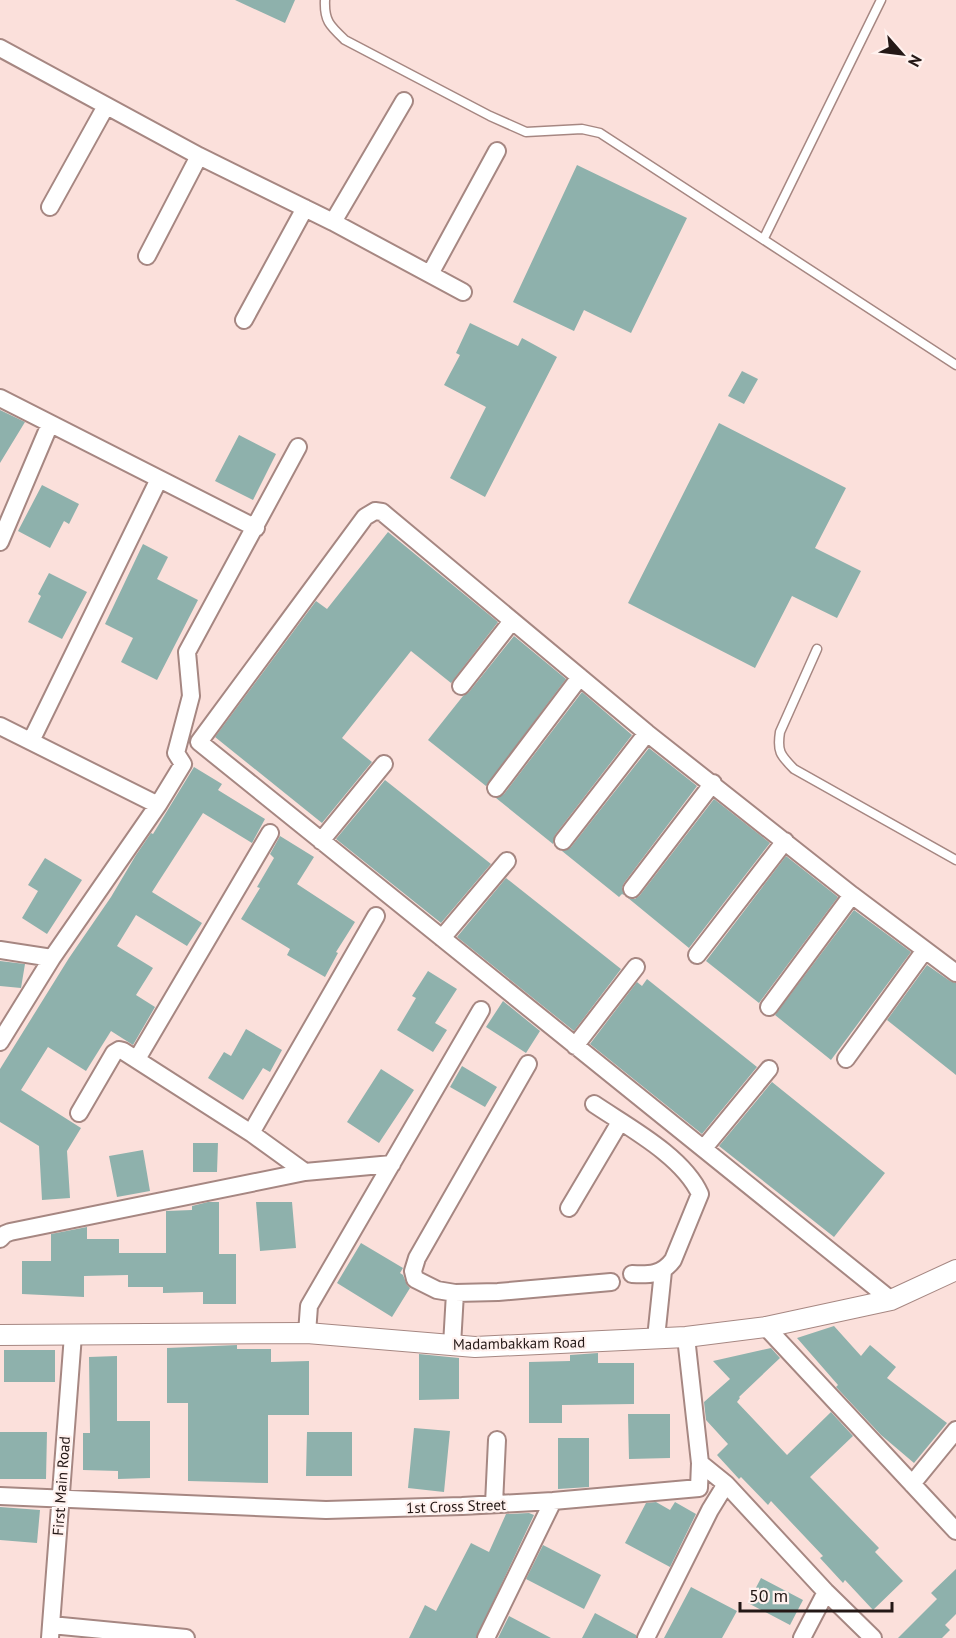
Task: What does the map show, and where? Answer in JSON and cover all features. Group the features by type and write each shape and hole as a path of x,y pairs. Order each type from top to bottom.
{"street":[{"path":"0,48 199,156 333,222 463,292"},
{"path":"333,222 404,101"},
{"path":"50,207 106,106"},
{"path":"430,274 497,151"},
{"path":"147,256 199,156"},
{"path":"243,320 305,208"},
{"path":"0,398 256,528"},
{"path":"0,542 50,424"},
{"path":"0,1042 52,958 158,805 183,764 176,753 191,696 187,652 298,447"},
{"path":"31,741 159,479"},
{"path":"891,1300 199,742 365,517 375,511 382,512 647,733 852,895 956,973"},
{"path":"461,686 512,621"},
{"path":"496,788 580,677"},
{"path":"0,726 158,805"},
{"path":"563,841 647,733"},
{"path":"321,841 384,764"},
{"path":"632,889 713,783"},
{"path":"137,1059 270,832"},
{"path":"697,955 785,841"},
{"path":"442,938 507,861"},
{"path":"769,1007 852,895"},
{"path":"251,1133 376,916"},
{"path":"0,950 52,958"},
{"path":"846,1059 925,950"},
{"path":"575,1046 636,967"},
{"path":"307,1333 309,1306 481,1010"},
{"path":"79,1113 114,1053 119,1050 123,1051 251,1133 305,1172"},
{"path":"528,1064 417,1258 412,1271 414,1279 436,1290 456,1293 498,1292 611,1282"},
{"path":"704,1148 769,1069"},
{"path":"594,1104 663,1151 696,1184 700,1194 673,1260 663,1271 647,1275 632,1274"},
{"path":"570,1208 620,1122"},
{"path":"0,1239 10,1232 305,1172 392,1164"},
{"name":"Madambakkam Road","path":"0,1335 307,1333 475,1347 686,1337 766,1327 891,1300 956,1270"},
{"path":"656,1338 663,1271"},
{"path":"453,1345 456,1293"},
{"path":"766,1327 956,1531"},
{"name":"First Main Road","path":"50,1632 73,1335"},
{"path":"686,1337 700,1463 699,1488 710,1510"},
{"path":"912,1484 956,1430"},
{"path":"494,1504 497,1440"},
{"path":"700,1463 726,1484 826,1592 873,1638"},
{"path":"646,1638 710,1510 726,1484"},
{"name":"1st Cross Street","path":"0,1496 326,1510 553,1501 699,1488"},
{"path":"486,1638 553,1501"},
{"path":"802,1638 826,1592"},
{"path":"50,1632 186,1638"}],"lane":[{"path":"325,0 324,15 331,27 345,40 490,116 526,132 582,129 600,133 956,365"},
{"path":"764,238 881,0"},
{"path":"817,649 780,732 778,747 782,757 794,769 956,860"}],"building":[{"path":"235,0 295,0 285,23"},
{"path":"577,165 687,218 631,333 584,310 574,331 513,302"},
{"path":"470,323 518,346 522,338 557,357 485,497 450,478 486,407 444,385 460,355 456,353"},
{"path":"742,371 758,379 744,404 728,396"},
{"path":"0,410 25,422 0,463"},
{"path":"719,423 846,488 815,548 861,571 837,618 792,596 755,668 628,603"},
{"path":"239,435 276,454 253,500 215,481"},
{"path":"42,485 79,504 69,524 64,521 50,548 18,531"},
{"path":"388,532 498,622 451,683 411,651 342,738 372,762 322,823 215,737 316,601 327,609"},
{"path":"143,544 168,557 157,579 198,600 157,680 121,662 133,638 105,624"},
{"path":"49,573 87,592 62,639 28,622 41,596 38,594"},
{"path":"514,636 566,679 486,786 428,740"},
{"path":"582,692 632,735 555,835 553,844 496,798 504,794"},
{"path":"649,748 697,786 624,883 622,888 624,895 619,897 562,851 571,847"},
{"path":"194,767 222,784 218,790 265,819 252,843 203,813 152,892 202,923 187,946 136,915 117,946 153,968 136,995 155,1007 133,1045 111,1031 86,1071 48,1047 21,1090 81,1128 67,1151 70,1198 42,1200 39,1146 0,1122 0,1069 69,958 111,897 136,855 151,833 153,834"},
{"path":"385,780 491,864 441,923 336,839"},
{"path":"714,799 770,843 689,948 628,898 635,899 640,895"},
{"path":"280,836 314,857 297,884 355,922 336,952 338,953 325,977 287,955 290,949 241,919 260,888 257,887 274,858 270,854"},
{"path":"786,856 838,897 759,1003 706,961"},
{"path":"45,858 82,880 47,934 22,918 38,891 28,885"},
{"path":"506,878 621,969 574,1031 457,937"},
{"path":"854,910 911,952 831,1060 775,1015"},
{"path":"0,961 25,964 21,988 0,986"},
{"path":"927,965 956,983 956,1075 887,1020"},
{"path":"428,971 457,989 435,1023 447,1030 433,1052 397,1030 416,998 412,996"},
{"path":"647,979 757,1067 702,1134 590,1044 637,982 642,986"},
{"path":"503,1001 540,1031 526,1053 486,1027"},
{"path":"246,1029 282,1050 270,1072 263,1068 243,1100 208,1078 224,1052 231,1056"},
{"path":"462,1066 497,1087 485,1107 450,1087"},
{"path":"381,1069 414,1090 379,1143 347,1122"},
{"path":"772,1082 885,1173 834,1237 719,1146"},
{"path":"193,1143 218,1143 217,1172 193,1172"},
{"path":"143,1150 150,1191 117,1197 109,1156"},
{"path":"219,1202 219,1254 236,1254 236,1304 203,1304 203,1292 163,1293 163,1287 128,1287 128,1275 84,1276 84,1297 22,1294 22,1261 51,1261 51,1234 87,1227 87,1239 119,1239 119,1253 166,1253 166,1211 192,1210 192,1206"},
{"path":"256,1202 292,1202 296,1248 260,1251"},
{"path":"361,1243 403,1268 400,1273 410,1288 392,1317 337,1283"},
{"path":"834,1326 861,1356 870,1345 896,1367 887,1378 947,1423 914,1463 881,1435 836,1387 838,1385 797,1338"},
{"path":"237,1345 237,1349 271,1349 271,1362 309,1361 309,1415 268,1415 268,1483 188,1481 188,1403 167,1403 167,1348"},
{"path":"771,1348 780,1358 739,1397 737,1402 787,1455 831,1412 853,1436 810,1477 879,1548 875,1552 903,1581 873,1610 845,1580 843,1583 820,1558 823,1556 771,1501 768,1505 717,1455 728,1444 706,1420 704,1402 730,1379 713,1361"},
{"path":"4,1350 55,1350 55,1382 4,1382"},
{"path":"598,1353 598,1363 634,1363 634,1404 562,1405 562,1423 529,1423 529,1362 570,1361 570,1355"},
{"path":"419,1354 459,1358 459,1399 419,1400"},
{"path":"117,1356 117,1421 150,1421 150,1478 118,1479 118,1471 83,1470 83,1433 90,1433 89,1357"},
{"path":"628,1414 670,1414 670,1458 629,1459"},
{"path":"414,1428 450,1431 444,1492 408,1488"},
{"path":"0,1432 47,1432 46,1479 0,1479"},
{"path":"307,1432 352,1432 352,1476 306,1476"},
{"path":"558,1438 589,1438 589,1487 558,1489"},
{"path":"656,1502 670,1510 675,1502 696,1514 670,1567 625,1543 646,1503"},
{"path":"0,1507 40,1510 37,1543 0,1540"},
{"path":"529,1513 534,1515 476,1638 409,1638 425,1605 436,1611 471,1543 489,1552 506,1514"},
{"path":"543,1545 601,1575 584,1609 526,1579"},
{"path":"956,1569 956,1614 945,1625 950,1630 942,1638 898,1638 937,1599 931,1593"},
{"path":"761,1578 803,1600 790,1625 748,1603"},
{"path":"691,1587 737,1611 722,1638 664,1638"},
{"path":"595,1613 636,1635 636,1638 582,1638"},
{"path":"509,1616 551,1638 498,1638"}]}
